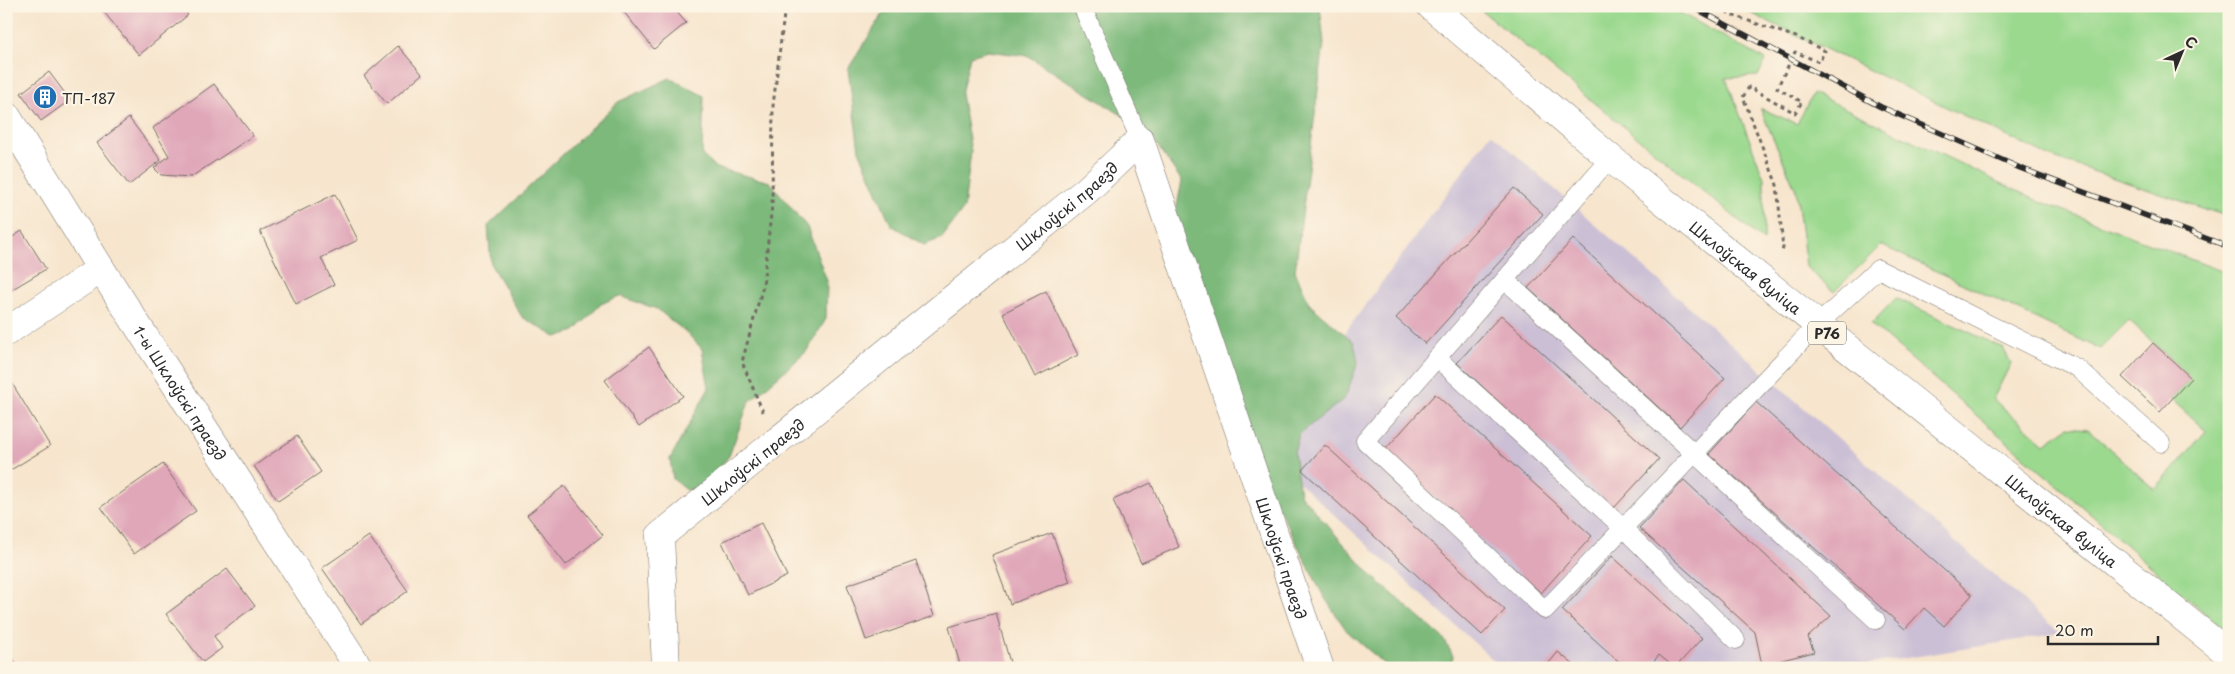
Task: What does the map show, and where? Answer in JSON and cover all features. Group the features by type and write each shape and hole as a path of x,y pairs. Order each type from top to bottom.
{"street":[{"name":"Шклоўская вуліца","path":"1431,6 1610,158 2229,654"},
{"name":"1-ы Шклоўскі праезд","path":"6,115 101,269 359,668"},
{"name":"Шклоўскі праезд","path":"666,668 660,536 1087,190 1140,140 1320,668"},
{"path":"6,332 101,269"}],"lane":[{"path":"1082,6 1140,140"},
{"path":"1610,158 1365,441 1545,610 1817,325 1878,269 2077,368 2161,443"},
{"path":"1504,280 1876,620"},
{"path":"1437,358 1624,528 1736,640"}],"path":[{"path":"776,442 742,362 763,286 772,205 773,106 785,6"},
{"path":"1720,6 1731,15 1796,37 1825,51 1819,62 1795,52 1777,88 1802,102 1795,113 1748,87 1743,97 1778,184 1783,248 1769,285"}],"shaded area":[{"path":"1491,133 2060,633 1846,668 1502,668 1261,448"}],"green space":[{"path":"888,6 1320,6 1324,43 1295,271 1310,305 1354,342 1358,362 1345,398 1299,434 1294,453 1300,494 1371,575 1444,639 1453,656 1450,668 1389,668 1347,631 1324,597 1213,380 1174,221 1182,181 1147,131 1028,56 988,51 970,56 961,94 971,151 964,208 942,238 924,245 891,225 859,150 848,69"},
{"path":"1476,6 1668,6 1766,60 1758,76 1726,78 1764,178 1764,241"},
{"path":"1736,6 2229,6 2229,217 2048,156"},
{"path":"670,78 704,96 702,155 716,168 770,182 807,227 827,281 826,319 806,352 749,402 729,456 706,485 688,491 673,479 670,459 709,388 702,349 688,334 657,309 619,296 601,304 575,331 556,337 522,317 491,265 488,226 618,102"},
{"path":"1813,93 2034,199 2229,274 2229,634 1871,324 1896,298 2003,348 2011,363 1993,399 2045,444 2068,427 2088,429 2155,490 2206,431 2171,399 2191,378 2129,320 2100,349 1881,245 1834,292 1806,267 1796,190 1760,108 1797,124"}],"building":[{"path":"99,6 181,6 188,15 139,55"},
{"path":"619,6 672,6 686,23 654,49"},
{"path":"398,46 422,74 387,104 364,76"},
{"name":"ТП-187","path":"49,72 70,100 41,121 21,93"},
{"path":"214,84 253,136 191,177 161,175 154,168 169,156 153,128"},
{"path":"129,118 161,160 129,185 97,143"},
{"path":"1514,188 1543,214 1425,344 1396,318"},
{"path":"335,194 358,240 321,258 334,285 296,304 260,231"},
{"path":"22,231 46,269 6,293 6,241"},
{"path":"1573,239 1725,378 1680,427 1528,288"},
{"path":"1046,291 1078,355 1035,377 1003,313"},
{"path":"1501,315 1659,459 1614,508 1457,363"},
{"path":"2153,343 2191,378 2160,412 2122,377"},
{"path":"649,347 683,396 639,427 605,380"},
{"path":"10,380 50,446 9,471 6,467 6,382"},
{"path":"1435,394 1592,536 1541,593 1384,451"},
{"path":"1756,402 1972,595 1944,626 1924,608 1905,629 1709,454"},
{"path":"297,436 321,472 278,501 254,466"},
{"path":"1325,445 1505,610 1482,635 1302,470"},
{"path":"163,464 196,511 134,554 101,507"},
{"path":"1684,480 1831,616 1808,637 1814,652 1762,665 1755,632 1639,528"},
{"path":"1151,483 1179,547 1141,563 1113,500"},
{"path":"564,486 603,535 566,565 527,515"},
{"path":"761,523 787,576 748,595 722,542"},
{"path":"1052,533 1070,582 1010,604 992,555"},
{"path":"369,536 408,591 361,624 322,568"},
{"path":"1612,556 1702,638 1675,668 1659,655 1648,668 1626,668 1562,610"},
{"path":"916,561 934,616 866,640 847,585"},
{"path":"227,569 255,606 214,636 222,648 203,662 166,614"},
{"path":"996,613 1011,666 961,668 949,627"},
{"path":"6,651 19,668 6,668"},
{"path":"1558,652 1575,666 1573,668 1545,668"}],"railway":[{"path":"1691,6 1881,107 2020,168 2229,247"}],"place":[{"name":"ТП-187","path":"45,97"}]}
